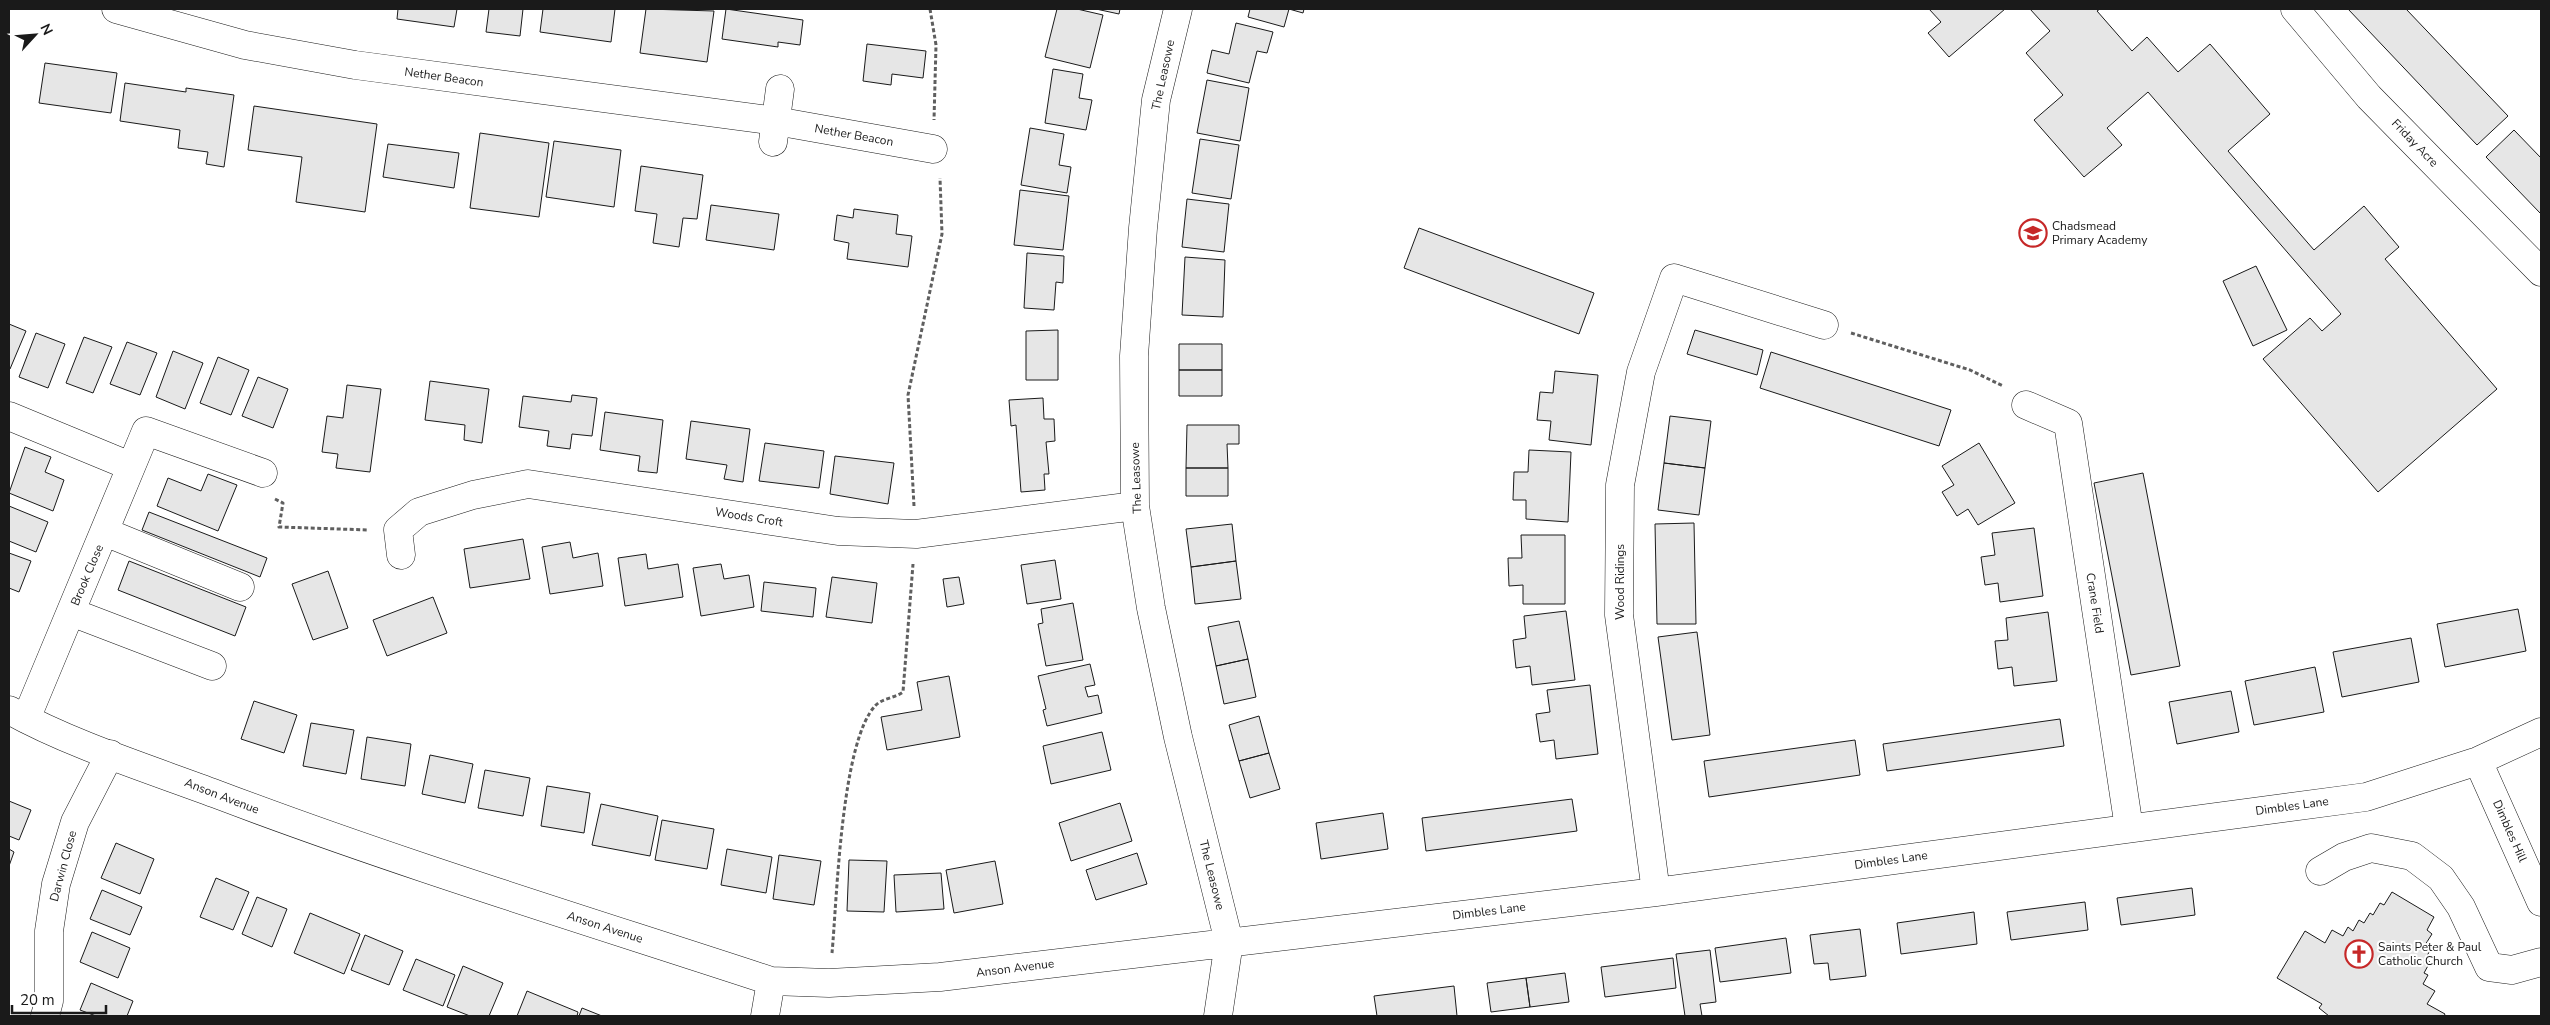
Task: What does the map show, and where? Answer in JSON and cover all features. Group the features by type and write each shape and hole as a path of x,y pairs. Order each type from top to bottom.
{"street":[{"name":"Nether Beacon","path":"116,9 245,45 355,65 774,132 933,149"},
{"name":"The Leasowe","path":"1178,9 1156,100 1143,228 1134,356 1135,506 1151,608 1178,737 1229,942"},
{"name":"Friday Acre","path":"2295,9 2369,96 2541,272"},
{"path":"774,132 780,89"},
{"name":"Wood Ridings","path":"1656,892 1618,616 1620,485 1641,372 1674,278 1824,325"},
{"name":"Crane Field","path":"2026,405 2068,423 2129,828"},
{"path":"9,416 130,466"},
{"name":"Brook Close","path":"17,714 72,612 130,466 146,431 263,474"},
{"name":"Woods Croft","path":"401,555 398,530 419,512 472,495 528,484 838,531 916,534 1135,506"},
{"path":"105,532 240,587"},
{"path":"72,612 212,666"},
{"name":"Anson Avenue","path":"17,714 110,754 327,836 771,981 830,983 940,977 1229,942"},
{"name":"Dimbles Lane","path":"1229,942 1656,892 2366,796 2478,761 2541,732"},
{"name":"Darwin Close","path":"45,1016 49,1001 49,931 56,884 75,822 110,754"},
{"name":"Dimbles Hill","path":"2478,761 2541,902"},
{"path":"2320,871 2344,857 2371,848 2412,856 2441,878 2462,908 2490,967 2512,970 2541,962"},
{"path":"1218,1016 1229,942"},
{"path":"765,1016 771,981"}],"path":[{"path":"830,983 847,784 863,724 877,704 903,692 916,534 908,394 942,234 939,173 933,149 936,44 930,9"},
{"path":"1824,325 1970,370 2006,387 2026,405"}],"building":[{"path":"398,9 457,9 454,27 397,19"},
{"path":"489,9 523,9 520,36 486,32"},
{"path":"543,9 615,9 611,42 540,32"},
{"path":"646,9 714,11 707,62 640,53"},
{"path":"726,9 803,20 800,45 778,42 778,47 722,39"},
{"path":"1057,9 1077,9 1103,15 1090,68 1045,57"},
{"path":"1096,9 1120,9 1119,14"},
{"path":"1250,9 1289,9 1284,27 1248,17"},
{"path":"1289,9 1304,9 1303,13"},
{"path":"1929,9 2005,9 1949,57 1928,33 1941,22"},
{"path":"2030,9 2100,9 2097,11 2132,51 2147,37 2178,72 2210,44 2270,114 2228,151 2314,250 2364,206 2399,247 2385,259 2497,389 2378,492 2263,359 2310,318 2322,331 2341,314 2148,92 2107,128 2122,145 2084,177 2034,120 2063,95 2026,53 2050,31"},
{"path":"2348,9 2406,9 2508,116 2477,145"},
{"path":"1236,23 1273,32 1267,53 1257,51 1249,83 1207,73 1212,50 1229,54"},
{"path":"867,44 926,51 923,78 892,74 891,85 863,81"},
{"path":"45,63 117,73 111,113 39,103"},
{"path":"1053,69 1083,74 1079,98 1092,100 1086,130 1045,123"},
{"path":"1207,80 1249,88 1240,141 1197,133"},
{"path":"125,83 186,92 186,88 234,95 224,167 206,164 208,152 178,148 180,130 120,121"},
{"path":"254,106 377,124 365,212 296,202 302,157 248,150"},
{"path":"1030,128 1064,134 1059,165 1071,167 1067,193 1021,185"},
{"path":"2514,130 2541,158 2541,214 2486,157"},
{"path":"480,133 549,143 539,217 470,208"},
{"path":"1200,139 1239,145 1231,199 1192,193"},
{"path":"554,141 621,150 614,207 546,197"},
{"path":"388,144 459,153 454,188 383,177"},
{"path":"641,166 703,175 697,219 683,218 679,247 653,243 657,214 635,211"},
{"path":"1020,190 1069,196 1063,250 1014,245"},
{"path":"1187,199 1229,204 1224,252 1182,247"},
{"path":"711,205 779,214 774,250 706,240"},
{"path":"854,209 898,215 896,234 912,236 908,267 847,259 849,243 834,240 837,215 853,218"},
{"path":"1419,228 1594,293 1579,334 1404,268"},
{"path":"1027,253 1064,256 1063,283 1056,282 1054,310 1024,308"},
{"path":"1185,257 1225,260 1223,317 1182,315"},
{"path":"2256,266 2287,330 2253,346 2223,281"},
{"path":"9,324 26,331 10,369 9,368"},
{"path":"1058,330 1058,380 1026,380 1026,331"},
{"path":"1695,330 1763,350 1757,375 1687,354"},
{"path":"36,333 65,344 48,388 19,377"},
{"path":"84,337 112,347 93,393 66,383"},
{"path":"127,342 157,353 140,395 110,384"},
{"path":"1179,344 1222,344 1222,370 1179,370"},
{"path":"173,351 203,363 185,409 156,397"},
{"path":"1771,352 1951,410 1939,446 1760,388"},
{"path":"218,357 249,370 231,415 200,403"},
{"path":"1179,370 1222,370 1222,396 1179,396"},
{"path":"1555,371 1598,375 1591,445 1549,440 1551,421 1537,420 1540,392 1553,393"},
{"path":"258,377 288,389 273,428 242,416"},
{"path":"430,381 489,389 482,443 464,440 465,425 425,420"},
{"path":"347,385 381,389 370,472 336,468 338,454 322,452 327,416 343,418"},
{"path":"572,395 597,398 592,436 572,434 570,449 547,446 549,431 519,427 523,396 571,402"},
{"path":"1043,398 1044,419 1054,419 1055,441 1046,442 1049,474 1044,474 1045,490 1021,492 1016,425 1011,426 1009,400"},
{"path":"605,412 663,420 657,473 638,471 640,456 600,450"},
{"path":"1670,416 1711,421 1705,468 1664,463"},
{"path":"691,421 750,429 743,482 724,479 727,465 686,459"},
{"path":"1187,425 1239,425 1239,444 1227,444 1228,468 1186,468"},
{"path":"765,443 824,451 819,488 759,481"},
{"path":"1979,443 2015,503 1978,525 1968,509 1957,516 1942,492 1954,485 1942,466"},
{"path":"25,447 51,457 45,472 64,480 53,511 9,493"},
{"path":"1529,450 1571,452 1568,522 1526,519 1526,500 1513,500 1514,472 1528,472"},
{"path":"835,456 894,463 888,504 830,494"},
{"path":"1664,463 1705,468 1699,515 1658,510"},
{"path":"1186,468 1228,468 1228,496 1186,496"},
{"path":"2143,473 2180,666 2131,675 2094,483"},
{"path":"208,474 237,485 218,531 157,506 168,478 201,491"},
{"path":"9,506 48,522 36,552 9,541"},
{"path":"149,512 267,558 260,577 142,530"},
{"path":"1694,523 1696,624 1657,624 1655,524"},
{"path":"1232,524 1236,561 1191,567 1186,529"},
{"path":"2034,528 2043,596 2000,602 1998,583 1985,585 1981,557 1995,555 1992,533"},
{"path":"1521,535 1565,535 1565,604 1523,604 1523,585 1509,586 1508,558 1522,558"},
{"path":"523,539 530,579 470,588 464,549"},
{"path":"570,542 573,558 598,553 603,586 550,594 542,547"},
{"path":"9,553 31,561 19,592 9,588"},
{"path":"646,554 648,569 678,564 683,597 625,606 618,558"},
{"path":"1055,560 1061,599 1027,604 1021,565"},
{"path":"129,561 246,607 235,636 118,590"},
{"path":"1236,561 1241,599 1195,604 1191,567"},
{"path":"721,564 724,579 749,575 754,607 701,616 693,568"},
{"path":"328,571 348,628 313,640 292,584"},
{"path":"832,577 877,583 872,623 826,617"},
{"path":"959,577 964,604 947,607 943,579"},
{"path":"764,582 816,588 813,617 761,611"},
{"path":"433,597 447,633 387,656 373,620"},
{"path":"1073,603 1083,660 1046,666 1038,624 1043,623 1041,609"},
{"path":"2518,609 2526,651 2445,667 2437,624"},
{"path":"1566,611 1575,680 1532,685 1530,666 1516,668 1513,640 1526,638 1524,616"},
{"path":"2048,612 2057,681 2014,686 2012,667 1998,669 1995,641 2008,640 2006,618"},
{"path":"1239,621 1248,659 1216,666 1208,627"},
{"path":"1697,632 1710,735 1672,740 1658,637"},
{"path":"2411,638 2419,682 2342,697 2333,652"},
{"path":"1248,659 1256,697 1224,704 1216,666"},
{"path":"1090,664 1095,685 1085,687 1088,697 1098,695 1102,713 1047,726 1043,710 1046,709 1038,676"},
{"path":"2315,667 2324,712 2254,725 2245,681"},
{"path":"949,676 960,737 887,750 881,717 922,710 917,682"},
{"path":"1590,685 1598,754 1556,759 1554,740 1540,742 1536,714 1550,712 1547,690"},
{"path":"2231,691 2239,732 2177,744 2169,702"},
{"path":"254,701 297,715 284,753 241,739"},
{"path":"1259,716 1269,753 1239,761 1229,725"},
{"path":"2060,719 2064,746 1887,771 1883,744"},
{"path":"311,723 354,730 346,774 303,766"},
{"path":"1102,732 1111,770 1051,784 1043,746"},
{"path":"367,737 411,744 405,786 361,779"},
{"path":"1855,740 1860,775 1709,797 1704,761"},
{"path":"1269,753 1280,789 1250,798 1239,761"},
{"path":"430,755 473,764 465,803 422,794"},
{"path":"485,770 530,778 523,816 478,808"},
{"path":"547,786 590,793 584,833 541,826"},
{"path":"1572,799 1577,831 1426,851 1422,818"},
{"path":"9,801 31,810 19,840 9,836"},
{"path":"1120,803 1132,841 1071,861 1059,823"},
{"path":"601,804 658,816 650,856 592,845"},
{"path":"1383,813 1388,849 1321,859 1316,823"},
{"path":"662,820 714,829 707,869 655,860"},
{"path":"116,843 154,859 140,894 101,878"},
{"path":"9,849 14,852 9,866"},
{"path":"727,849 772,857 766,893 721,885"},
{"path":"1137,853 1147,884 1096,900 1086,870"},
{"path":"779,855 821,861 814,905 773,899"},
{"path":"849,860 887,861 884,912 847,911"},
{"path":"995,861 1003,904 954,913 946,870"},
{"path":"941,873 944,909 896,912 894,875"},
{"path":"216,878 249,892 233,930 200,917"},
{"path":"2192,888 2195,915 2121,925 2117,898"},
{"path":"102,890 142,907 130,935 90,919"},
{"name":"Saints Peter & Paul Catholic Church","path":"2392,892 2434,917 2427,930 2432,934 2425,945 2431,949 2425,959 2430,962 2424,973 2428,975 2423,984 2435,991 2427,1004 2445,1014 2444,1016 2329,1016 2319,1008 2322,1004 2277,978 2305,931 2325,943 2332,930 2343,936 2348,927 2353,931 2359,920 2364,923 2370,913 2373,915 2380,903 2384,905"},
{"path":"257,897 287,909 272,947 242,934"},
{"path":"2085,902 2088,930 2011,940 2007,912"},
{"path":"1974,912 1977,944 1901,954 1897,923"},
{"path":"310,913 360,934 344,974 294,953"},
{"path":"1860,929 1866,976 1830,980 1828,963 1814,964 1810,935"},
{"path":"92,932 130,948 118,978 80,962"},
{"path":"365,935 403,951 389,985 351,970"},
{"path":"1786,938 1791,973 1720,982 1715,948"},
{"path":"1710,950 1716,1002 1700,1004 1702,1016 1685,1016 1676,954"},
{"path":"1673,958 1676,988 1605,997 1601,967"},
{"path":"416,959 455,975 443,1006 403,990"},
{"path":"463,966 503,983 489,1016 470,1016 447,1007"},
{"path":"1565,973 1569,1002 1530,1007 1526,978"},
{"path":"1526,978 1530,1007 1491,1012 1487,983"},
{"path":"91,983 133,1001 127,1016 96,1016 80,1010"},
{"path":"1454,986 1457,1016 1377,1016 1374,996"},
{"path":"527,991 578,1012 577,1016 517,1016"},
{"path":"582,1008 602,1016 579,1016"}],"place":[{"name":"Chadsmead Primary Academy","path":"2033,233"},
{"name":"Saints Peter & Paul Catholic Church","path":"2359,954"}]}
